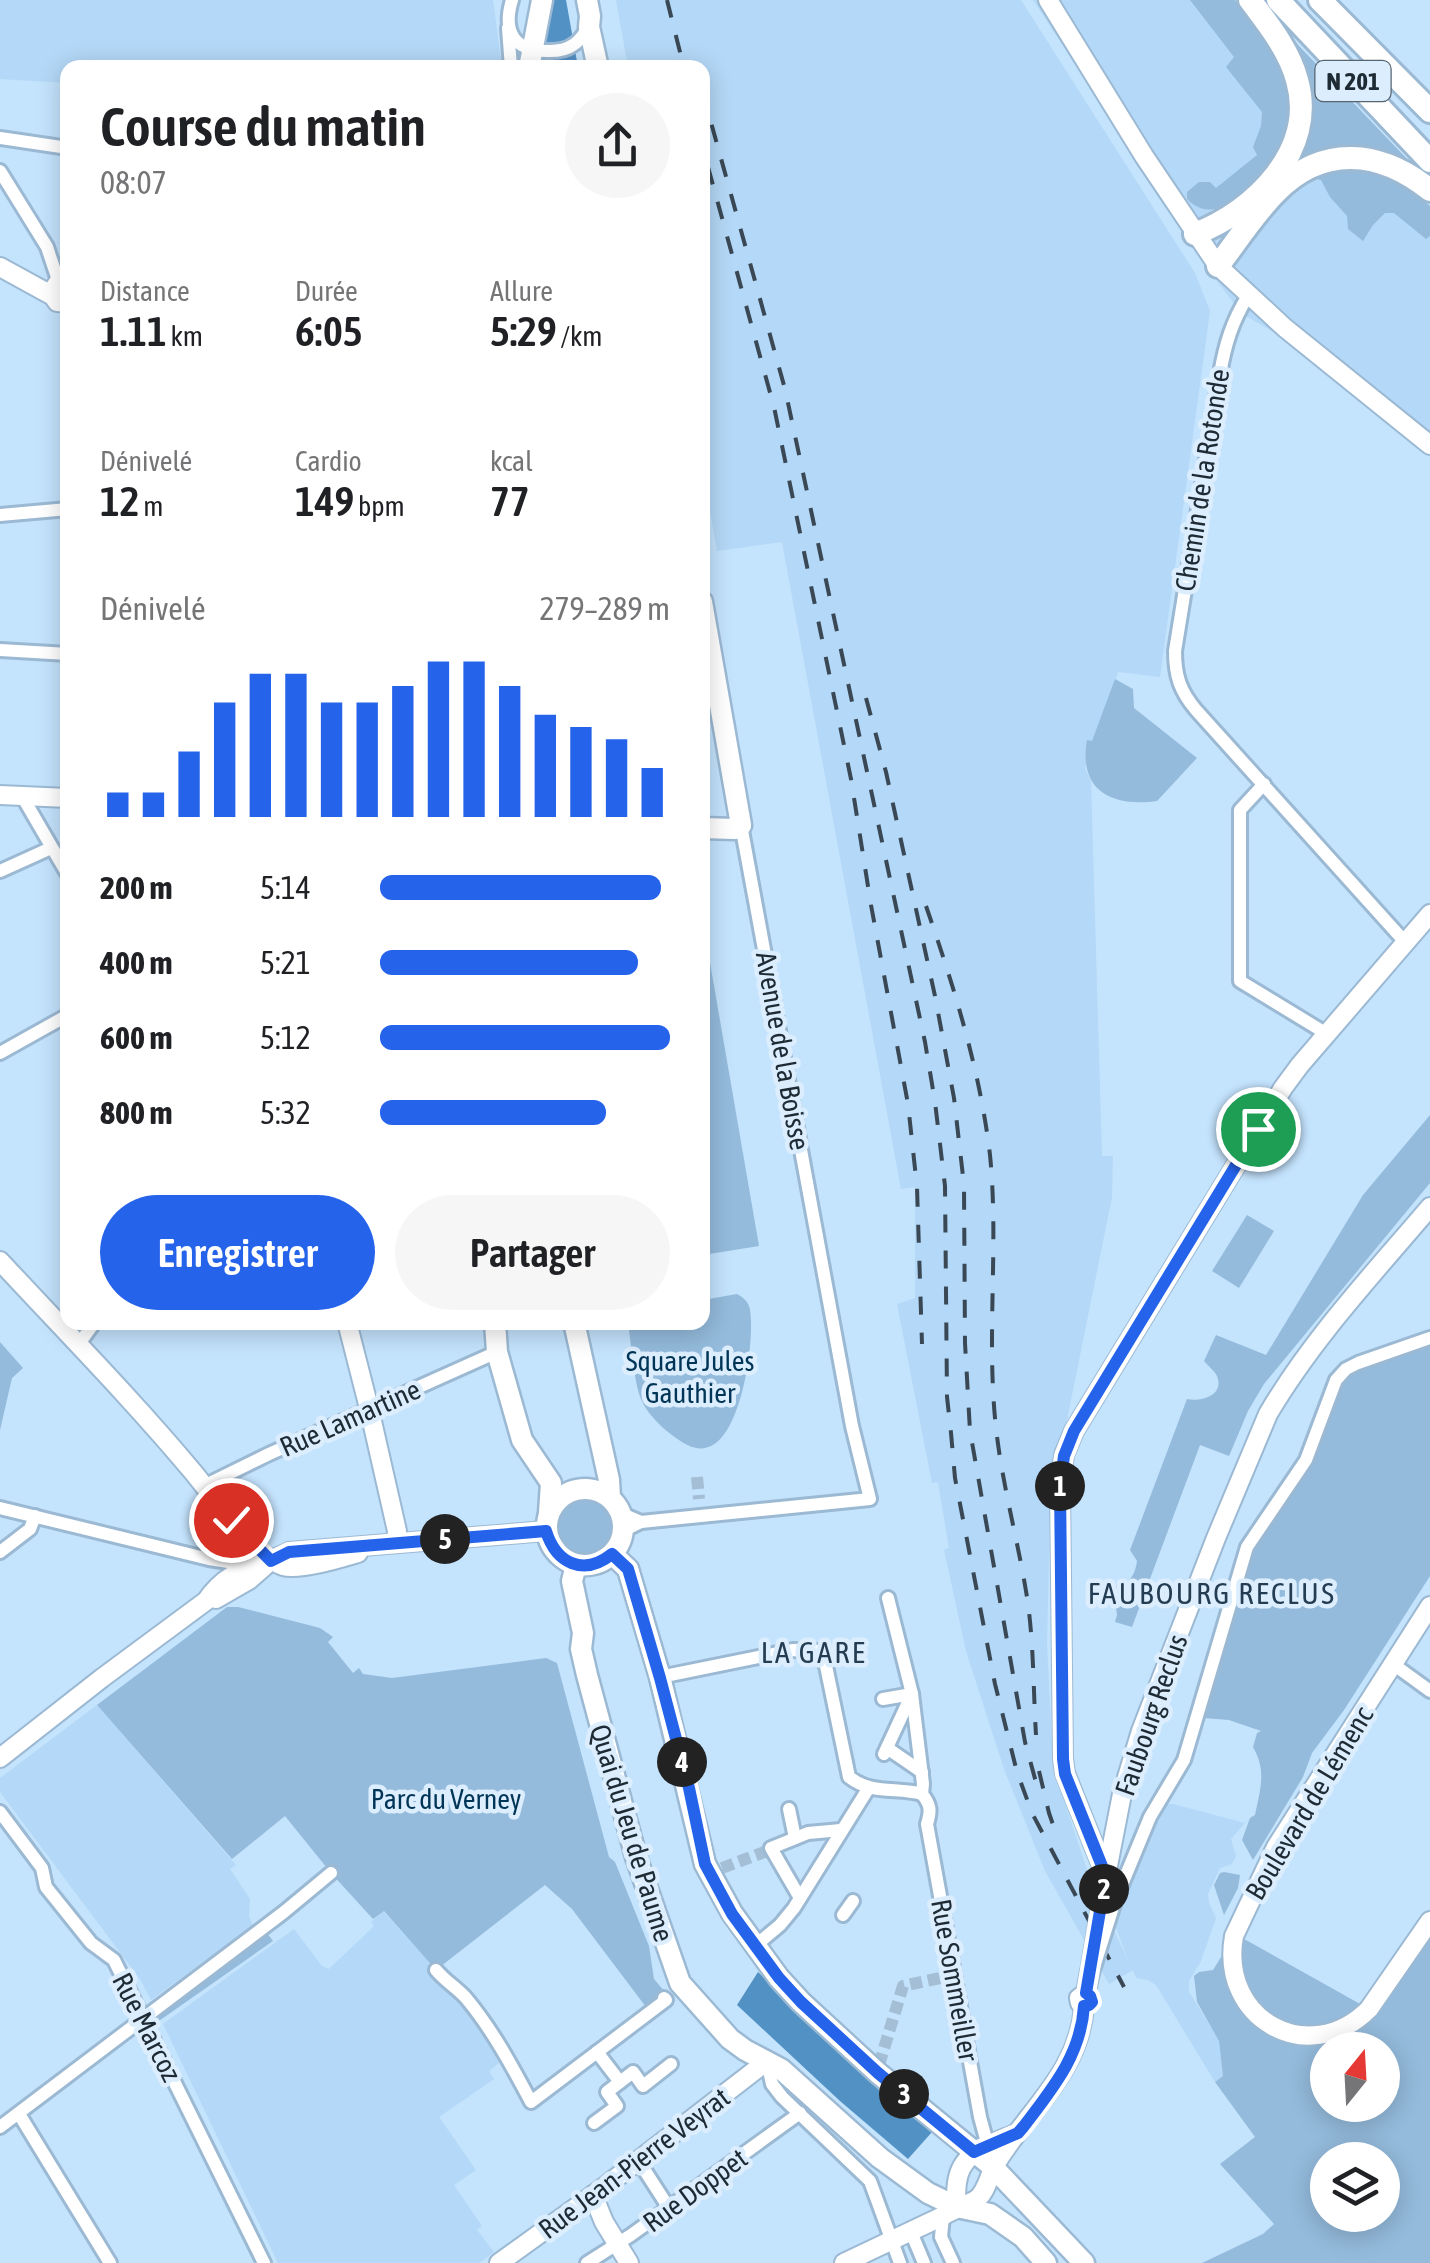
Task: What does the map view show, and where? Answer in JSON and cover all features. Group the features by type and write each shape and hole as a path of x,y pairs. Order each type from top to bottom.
{"highway":[{"path":"1196,234 1257,198 1283,164 1300,120 1300,92 1292,66 1250,0"},
{"name":"N 201","path":"1278,0 1430,161"},
{"name":"N 201","path":"1320,0 1430,110"},
{"path":"1341,0 1430,110"},
{"path":"1218,266 1276,192 1300,172 1320,162 1354,157 1372,160 1401,170 1430,190"}],"main road":[{"path":"530,59 542,0"},
{"path":"588,0 596,60"},
{"path":"1048,0 1218,266 1285,328 1430,445"},
{"path":"0,266 60,290"},
{"name":"Avenue de la Boisse","path":"710,648 741,824"},
{"path":"0,795 60,798"},
{"path":"710,828 735,828 741,824"},
{"path":"1108,1890 1063,1759 1060,1486 1064,1456 1074,1431 1283,1088 1430,914"},
{"name":"Faubourg Reclus","path":"844,2263 977,2199 993,2168 1059,2080 1083,2026 1090,1966 1108,1890 1122,1794 1140,1732 1268,1414 1341,1312 1430,1207"},
{"path":"0,1262 60,1326"},
{"path":"64,1330 234,1523 271,1561 288,1568 345,1557 372,1546 547,1523"},
{"path":"349,1330 370,1408 397,1531 396,1543"},
{"path":"496,1330 497,1352 522,1440 550,1483 550,1544 576,1565 595,1564 612,1554 620,1544 623,1516 608,1480 576,1330"},
{"path":"547,1523 557,1500 576,1490 594,1490 623,1516"},
{"path":"612,1554 628,1569 689,1788 705,1864 732,1914 787,1988 828,2028 980,2149 993,2168 1084,2263"},
{"path":"0,1758 206,1601 215,1588 242,1569 271,1561"},
{"name":"Quai du Jeu de Paume","path":"576,1565 572,1581 587,1675 622,1809 678,1980 730,2039 782,2069 880,2158 950,2211 990,2214 1023,2237 1046,2263"},
{"name":"Boulevard de Lémenc","path":"1430,1606 1276,1847 1234,1936 1235,1978 1241,1996 1250,2010 1277,2029 1305,2036 1336,2033 1370,2009 1430,1921"},
{"name":"Rue Jean-Pierre Veyrat","path":"499,2263 767,2062"},
{"name":"Faubourg Reclus","path":"980,2149 1018,2133"},
{"path":"950,2211 958,2176 980,2149"},
{"path":"592,2195 629,2263"}],"street":[{"path":"503,0 510,60"},
{"path":"512,0 507,21 530,59 569,48 589,27"},
{"path":"0,138 60,147"},
{"path":"0,172 47,247 60,285"},
{"name":"Chemin de la Rotonde","path":"1248,296 1225,343 1175,667 1183,694 1405,942"},
{"path":"0,515 60,510"},
{"path":"0,650 60,654"},
{"path":"1264,784 1240,810 1240,981 1326,1034"},
{"path":"22,796 60,863"},
{"name":"Avenue de la Boisse","path":"703,1516 870,1500 852,1426 741,824"},
{"path":"0,872 50,848"},
{"path":"0,1053 60,1019"},
{"path":"78,1345 88,1330"},
{"path":"1086,1995 1108,1890 1184,1760 1247,1548 1306,1460 1336,1380 1358,1363 1430,1338"},
{"name":"Rue Lamartine","path":"204,1486 497,1352"},
{"path":"623,1516 703,1516 699,1499"},
{"path":"0,1508 210,1559 234,1563 271,1561"},
{"path":"0,1552 30,1529 36,1516"},
{"name":"Rue Sommeiller","path":"888,1598 912,1694 922,1794 931,1810 927,1824 947,1977 980,2149"},
{"path":"660,1678 793,1650 820,1652 849,1778 868,1789 922,1794"},
{"path":"1393,1664 1430,1691"},
{"path":"882,1699 912,1694"},
{"path":"912,1694 885,1751 922,1772"},
{"path":"755,1946 780,1925 800,1898 868,1789"},
{"path":"789,1809 795,1838"},
{"name":"Rue Marcoz","path":"0,1812 42,1868 46,1887 91,1943 114,1960 264,2263"},
{"path":"800,1898 769,1850 808,1833 841,1830"},
{"path":"0,2127 331,1873"},
{"path":"843,1915 853,1901"},
{"path":"436,1970 463,1994 491,2032 531,2102 664,1998"},
{"path":"597,2052 620,2082"},
{"path":"767,2062 772,2084 782,2098 870,2181 900,2263"},
{"path":"594,2123 617,2106 607,2092 633,2072 643,2086 671,2064"},
{"path":"19,2114 110,2263"},
{"name":"Rue Doppet","path":"587,2263 800,2114"},
{"path":"638,2160 669,2208"},
{"path":"950,2211 941,2237 953,2263"},
{"path":"911,2232 924,2263"}],"shaded area":[{"path":"0,0 493,0 501,60 60,60 60,83 0,79"},
{"path":"532,0 566,0 577,60 543,60"},
{"path":"616,0 1021,0 1195,273 1210,311 1160,677 1118,672 1085,768 1091,782 1102,1156 1113,1156 1112,1197 1066,1425 1051,1476 1047,1643 1053,1767 1092,1885 1128,1960 1113,1920 1147,1831 1162,1804 1245,1823 1231,1839 1236,1856 1232,1864 1220,1868 1208,1894 1216,1918 1201,1961 1189,1981 1189,1992 1219,2040 1223,2076 1215,2082 1156,1985 1136,1978 1133,1970 1109,1984 1045,1871 1004,1769 966,1651 944,1550 949,1548 938,1482 932,1483 897,1304 915,1298 915,1187 901,1189 782,542 717,551 710,512 710,60 627,60"},
{"path":"1033,0 1233,0 1309,146 1402,182 1430,209 1430,434 1382,397 1241,313"},
{"path":"97,1705 236,1865 230,1869 250,1899 253,1926 151,2000 140,1979 0,1792 0,1778"},
{"path":"383,1911 459,1995 487,2032 499,2063 489,2071 494,2079 439,2117 476,2170 454,2185 482,2226 477,2230 494,2252 479,2263 278,2263 163,2024 294,1929 322,1966 329,1969 374,1926 371,1922"},
{"path":"758,1972 879,2090 932,2132 908,2159 737,2005"}],"green space":[{"path":"1190,0 1235,0 1273,50 1290,96 1288,131 1271,166 1246,194 1215,209 1201,208 1187,199 1187,192 1199,182 1210,182 1216,188 1257,155 1253,147 1262,112 1226,67 1234,57"},
{"path":"1278,24 1409,161 1354,147 1330,149 1298,159"},
{"path":"1358,165 1402,182 1430,206 1430,236 1426,239 1394,213 1385,213 1363,241 1348,229 1347,216 1321,180 1305,182 1309,173"},
{"path":"1115,679 1133,689 1134,708 1197,758 1157,801 1113,798 1093,783 1088,772 1087,740 1092,741"},
{"path":"710,962 759,1246 710,1254"},
{"path":"1430,1115 1430,1183 1264,1384 1229,1456 1200,1445 1132,1627 1115,1622 1113,1586 1127,1582 1135,1571 1137,1561 1130,1550 1187,1399 1204,1398 1218,1388 1217,1376 1204,1361 1216,1335 1266,1355 1363,1195"},
{"path":"1247,1215 1274,1231 1239,1288 1212,1271"},
{"name":"Square Jules Gauthier","path":"737,1294 749,1305 751,1324 744,1384 731,1423 722,1437 702,1448 680,1441 644,1405 636,1383 629,1330 710,1330 710,1299"},
{"path":"0,1342 23,1368 12,1378 0,1430"},
{"path":"1430,1343 1430,1576 1312,1753 1303,1777 1253,1860 1242,1840 1250,1818 1255,1815 1260,1789 1260,1764 1253,1747 1261,1731 1229,1720 1204,1718 1254,1545 1309,1467 1345,1377"},
{"path":"583,1498 604,1507 613,1528 604,1549 583,1558 562,1549 553,1528 562,1507"},
{"name":"Parc du Verney","path":"227,1607 320,1628 333,1637 328,1642 353,1673 359,1668 363,1674 392,1678 546,1658 557,1663 609,1857 615,1862 649,1946 654,1979 665,1992 646,2007 572,1909 545,1885 436,1970 384,1911 373,1919 285,1816 232,1859 97,1705"},
{"path":"1224,1872 1240,1875 1224,1915 1214,1885"},
{"path":"1430,1921 1430,2263 1202,2263 1263,2234 1274,2224 1220,2164 1255,2137 1215,2082 1223,2076 1219,2041 1197,2002 1194,1976 1213,1970 1234,1936 1369,2009"},
{"path":"267,1933 273,1941 156,2023 152,2016"}],"tunnel":[{"path":"697,1477 699,1499"},
{"path":"722,1868 767,1851"},
{"path":"879,2065 903,1986 940,1978"}],"railway":[{"path":"667,0 682,60"},
{"path":"710,119 785,389 925,1042 945,1186 947,1397 955,1478 995,1684 1017,1772 1032,1813 1124,1987"},
{"path":"710,174 774,407 851,779 908,1104 917,1187 922,1344"},
{"path":"866,698 886,772 954,1098 964,1185 970,1431 1025,1742 1037,1786"},
{"path":"926,906 965,1029 990,1155 993,1394 1002,1469 1029,1609 1036,1735"},
{"path":"1039,1771 1058,1839"}],"district":[{"name":"FAUBOURG RECLUS","path":"1212,1594"},
{"name":"LA GARE","path":"814,1653"}],"route":[{"path":"231,1520 271,1561 289,1552 546,1531 558,1554 576,1565 595,1564 612,1554 628,1569 689,1788 705,1864 732,1914 801,2002 878,2073 974,2152 1018,2133 1024,2126 1059,2080 1076,2048 1084,2006 1092,2002 1086,1993 1106,1876 1065,1774 1063,1759 1060,1486 1064,1456 1074,1431 1258,1129"}]}
